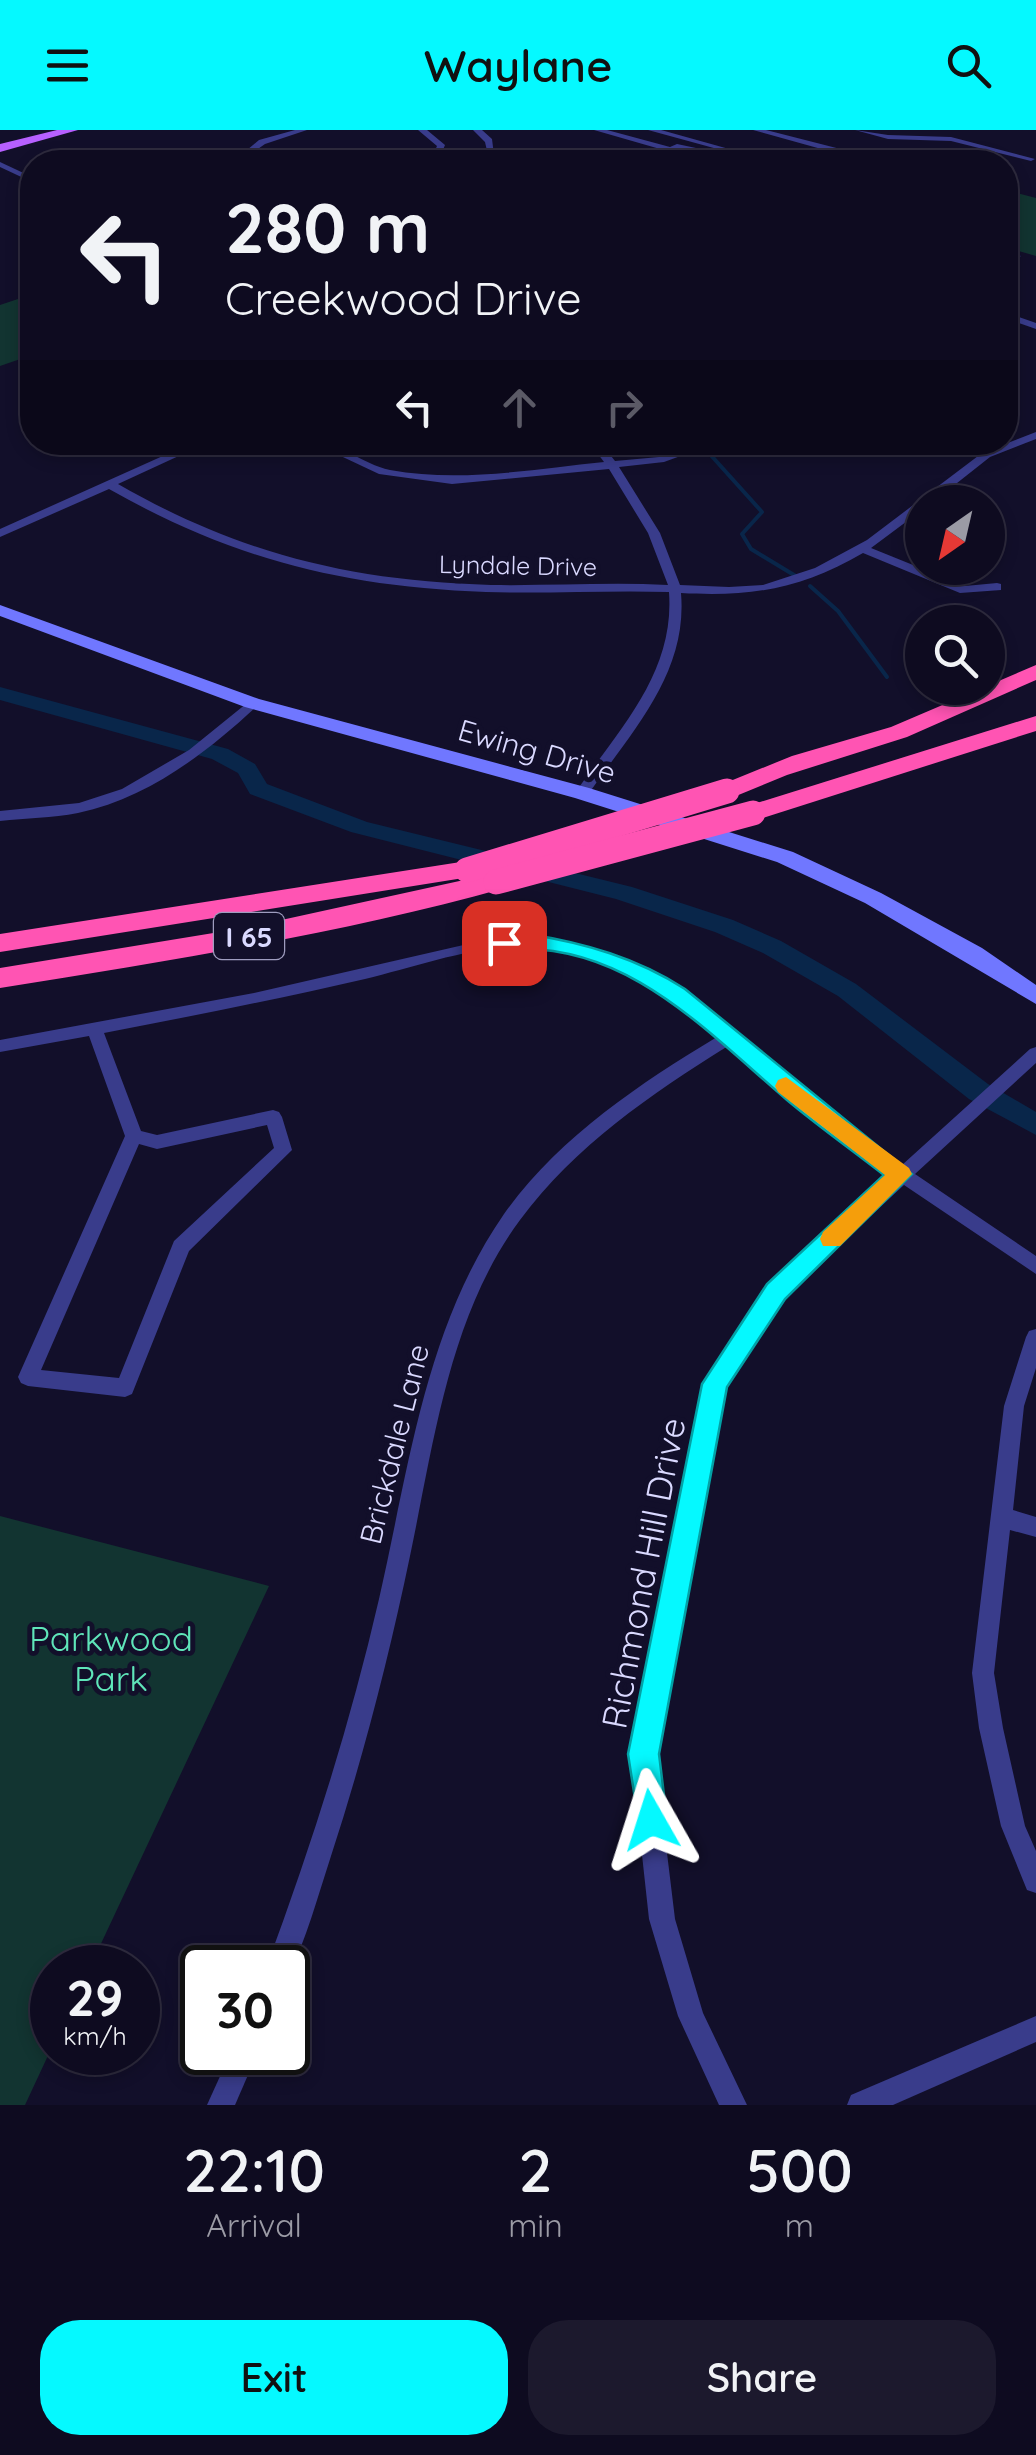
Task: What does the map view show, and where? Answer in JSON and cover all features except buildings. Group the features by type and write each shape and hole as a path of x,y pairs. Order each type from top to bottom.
{"highway":[{"path":"1005,667 1036,648"},
{"path":"782,769 899,732 1036,672"},
{"name":"I 65","path":"0,943 176,917 367,882 467,870 727,791 934,705"},
{"name":"I 65","path":"0,978 394,908 753,813 1036,723"}],"main road":[{"path":"40,130 56,134"},
{"path":"0,148 72,130"},
{"name":"Ewing Drive","path":"0,610 252,703 582,794 785,857 885,904 974,954 1036,996"}],"street":[{"path":"251,150 262,142 300,130"},
{"path":"422,130 441,145 439,150"},
{"path":"477,130 489,140 491,150"},
{"path":"598,130 671,150 681,146 692,150"},
{"path":"635,140 655,130 734,150"},
{"path":"668,130 735,150"},
{"path":"757,130 833,150"},
{"path":"859,130 888,137 938,137 1000,150"},
{"path":"746,150 777,135"},
{"path":"926,148 938,137"},
{"path":"1020,166 1033,157"},
{"path":"0,533 175,455"},
{"path":"345,455 383,472 452,482 660,460 675,455"},
{"path":"582,794 662,676 674,635 675,588 662,552 605,455"},
{"name":"Lyndale Drive","path":"948,485 986,455"},
{"name":"Lyndale Drive","path":"109,484 232,545 327,571 470,589 774,587 823,571 865,550 905,519"},
{"path":"865,550 964,590 996,587"},
{"path":"0,816 80,808 132,790 206,746 252,703"},
{"path":"0,1046 254,999 481,946 528,941 574,948 643,972 678,994 799,1097 900,1174 1036,1266"},
{"path":"94,1030 134,1136 28,1376 126,1388 181,1246 283,1150 273,1117 157,1142 134,1136"},
{"name":"Brickdale Lane","path":"288,1945 314,1877 362,1722 449,1348 469,1294 491,1250 562,1158 615,1110 730,1037"},
{"name":"Richmond Hill Drive","path":"733,2105 691,2016 662,1919 644,1754 715,1384 776,1291 1036,1053"},
{"path":"1036,1336 1014,1406 983,1673 990,1728 1013,1826 1036,1881"},
{"path":"1000,1518 1036,1527"},
{"path":"861,2105 1036,2029"},
{"path":"221,2105 235,2075"}],"green space":[{"path":"1018,193 1036,198 1036,256 1018,251"},
{"path":"20,298 20,359 0,366 0,305"},
{"name":"Parkwood Park","path":"0,1516 269,1586 100,1945 30,1945 30,2075 39,2075 25,2105 0,2105"}],"waterway":[{"path":"711,455 762,512 742,534 751,549 799,578"},
{"path":"810,586 838,611 887,677"},
{"path":"0,693 220,754 247,769 258,789 359,827 572,879 724,926 819,972 979,1091 1036,1124"}],"slow traffic":[{"path":"786,1086 900,1174 832,1239"}],"route":[{"path":"504,943 528,941 574,948 643,972 678,994 799,1097 900,1174 776,1291 715,1384 644,1754 651,1820"}]}
